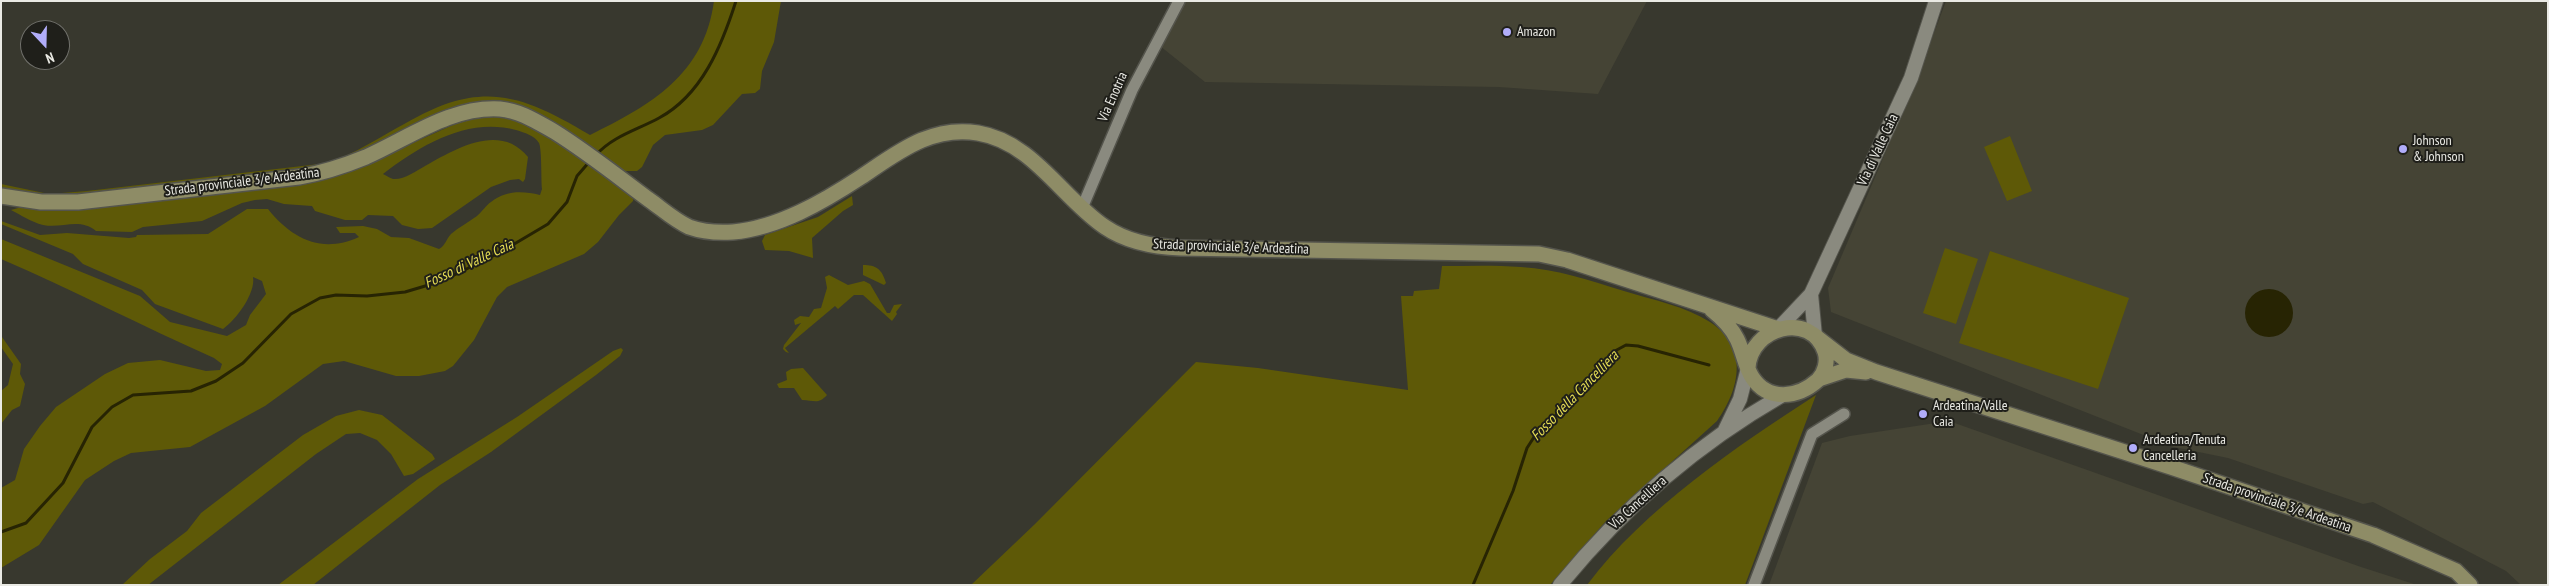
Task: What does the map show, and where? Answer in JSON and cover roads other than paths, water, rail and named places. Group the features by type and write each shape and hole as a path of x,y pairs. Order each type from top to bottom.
{"main road":[{"name":"Strada provinciale 3/e Ardeatina","path":"1,196 41,202 78,202 299,177 346,165 447,118 481,109 514,111 527,116 581,148 616,176 689,226 705,231 736,232 770,224 811,206 914,143 948,133 971,132 992,136 1012,145 1033,161 1082,208 1112,231 1155,246 1539,254 1567,260 1778,329"},
{"path":"1707,306 1720,317 1734,334 1748,368 1758,385 1770,394 1782,396 1803,389 1819,379 1846,370 1876,372"},
{"path":"1748,368 1749,354 1754,345 1778,329 1798,329 1815,336 1846,360 1876,372"},
{"path":"1815,336 1824,350 1826,359 1825,368 1819,379"},
{"name":"Strada provinciale 3/e Ardeatina","path":"1876,372 2133,454 2373,536 2456,572 2470,585"}],"street":[{"name":"Via Enotria","path":"1082,208 1132,90 1179,1"},
{"name":"Via di Valle Caia","path":"1778,329 1811,294 1911,78 1936,1"},
{"path":"1811,294 1815,336"},
{"name":"Via Cancelliera","path":"1725,430 1740,399 1748,368"},
{"name":"Via Cancelliera","path":"1560,585 1629,509 1725,430 1782,396"},
{"path":"1754,585 1812,434 1844,414"}],"waterway":[{"name":"Fosso di Valle Caia","path":"596,155 618,138 659,118 687,96 699,82 717,51 736,1"},
{"name":"Fosso di Valle Caia","path":"1,532 26,523 63,483 92,427 112,407 133,395 191,391 216,381 243,363 291,314 320,298 336,295 367,296 405,292 442,281 499,253 548,224 567,202 577,176 590,161"},
{"name":"Fosso della Cancelliera","path":"1473,585 1513,491 1527,448 1536,434 1590,384 1613,352 1626,345 1638,346 1709,365"}],"place":[{"name":"Amazon","path":"1507,32"},
{"name":"Johnson & Johnson","path":"2403,149"},
{"name":"Ardeatina/Valle Caia","path":"1923,414"},
{"name":"Ardeatina/Tenuta Cancelleria","path":"2133,448"}]}
